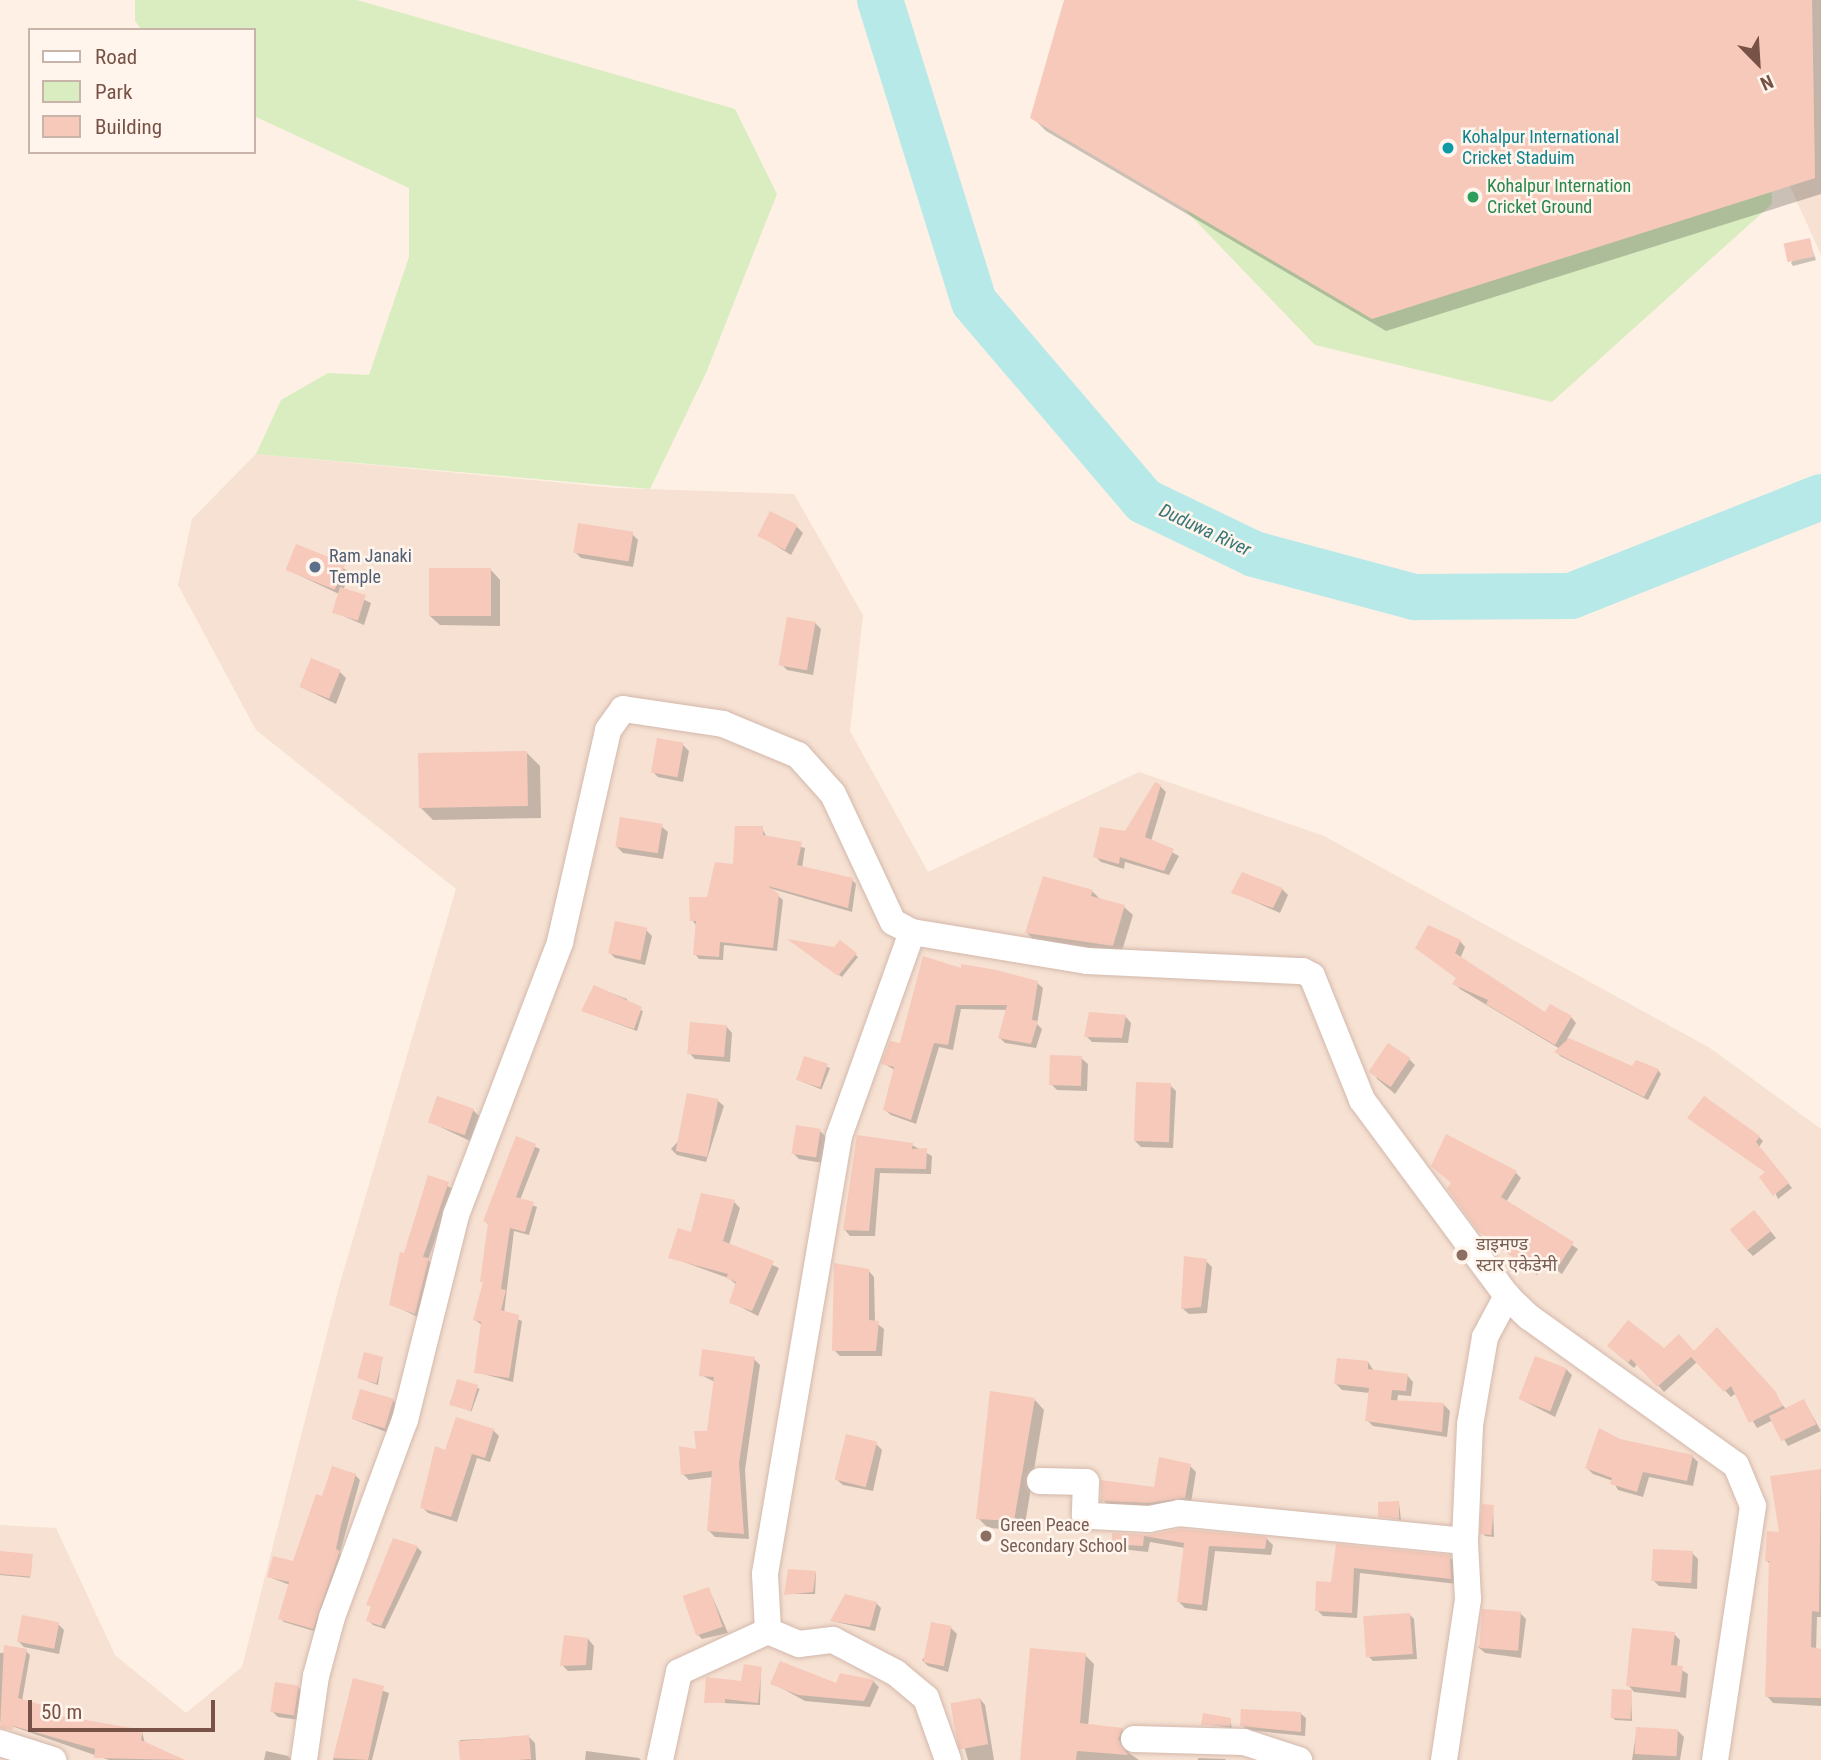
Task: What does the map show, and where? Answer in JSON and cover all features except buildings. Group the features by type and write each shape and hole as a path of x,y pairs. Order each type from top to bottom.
{"street":[{"path":"304,1760 316,1676 332,1617 405,1420 456,1215 559,942 608,730 623,709 723,724 798,755 833,794 893,922 912,932 1087,961 1303,971 1312,976 1362,1100 1507,1296 1529,1317 1736,1465 1753,1506 1715,1760"},
{"path":"768,1631 765,1574 839,1136 912,932"},
{"path":"1444,1760 1468,1600 1465,1541 1470,1425 1485,1336 1507,1296"},
{"path":"1040,1481 1086,1482 1084,1515 1149,1519 1180,1513 1465,1541"},
{"path":"668,1758 679,1672 768,1631 799,1644 834,1640 896,1673 926,1698 947,1760"},
{"path":"1134,1739 1244,1742 1299,1760"},
{"path":"0,1742 53,1760"}],"shaded area":[{"path":"1812,0 1821,0 1821,255 1790,186 1815,178"},
{"path":"256,454 616,488 794,494 863,615 850,731 928,872 1139,772 1324,836 1710,1048 1821,1129 1821,1760 0,1760 0,1525 56,1528 115,1655 186,1713 242,1667 340,1283 456,889 256,730 178,585 192,519"}],"green space":[{"path":"135,0 357,0 735,109 777,194 706,373 650,489 256,454 281,400 328,373 369,375 409,257 409,188 256,117 256,28 140,28 135,21"},
{"name":"Kohalpur Internation Cricket Ground","path":"1767,0 1772,204 1552,402 1315,345 1166,190"}],"waterway":[{"name":"Duduwa River","path":"880,0 974,302 1144,501 1254,554 1415,597 1571,596 1821,497"}],"place":[{"name":"Kohalpur International Cricket Staduim","path":"1448,148"},
{"name":"Kohalpur Internation Cricket Ground","path":"1473,197"},
{"name":"Ram Janaki Temple","path":"315,567"},
{"name":"डाइमण्ड स्टार एकेडेमी","path":"1462,1255"},
{"name":"Green Peace Secondary School","path":"986,1536"}]}
